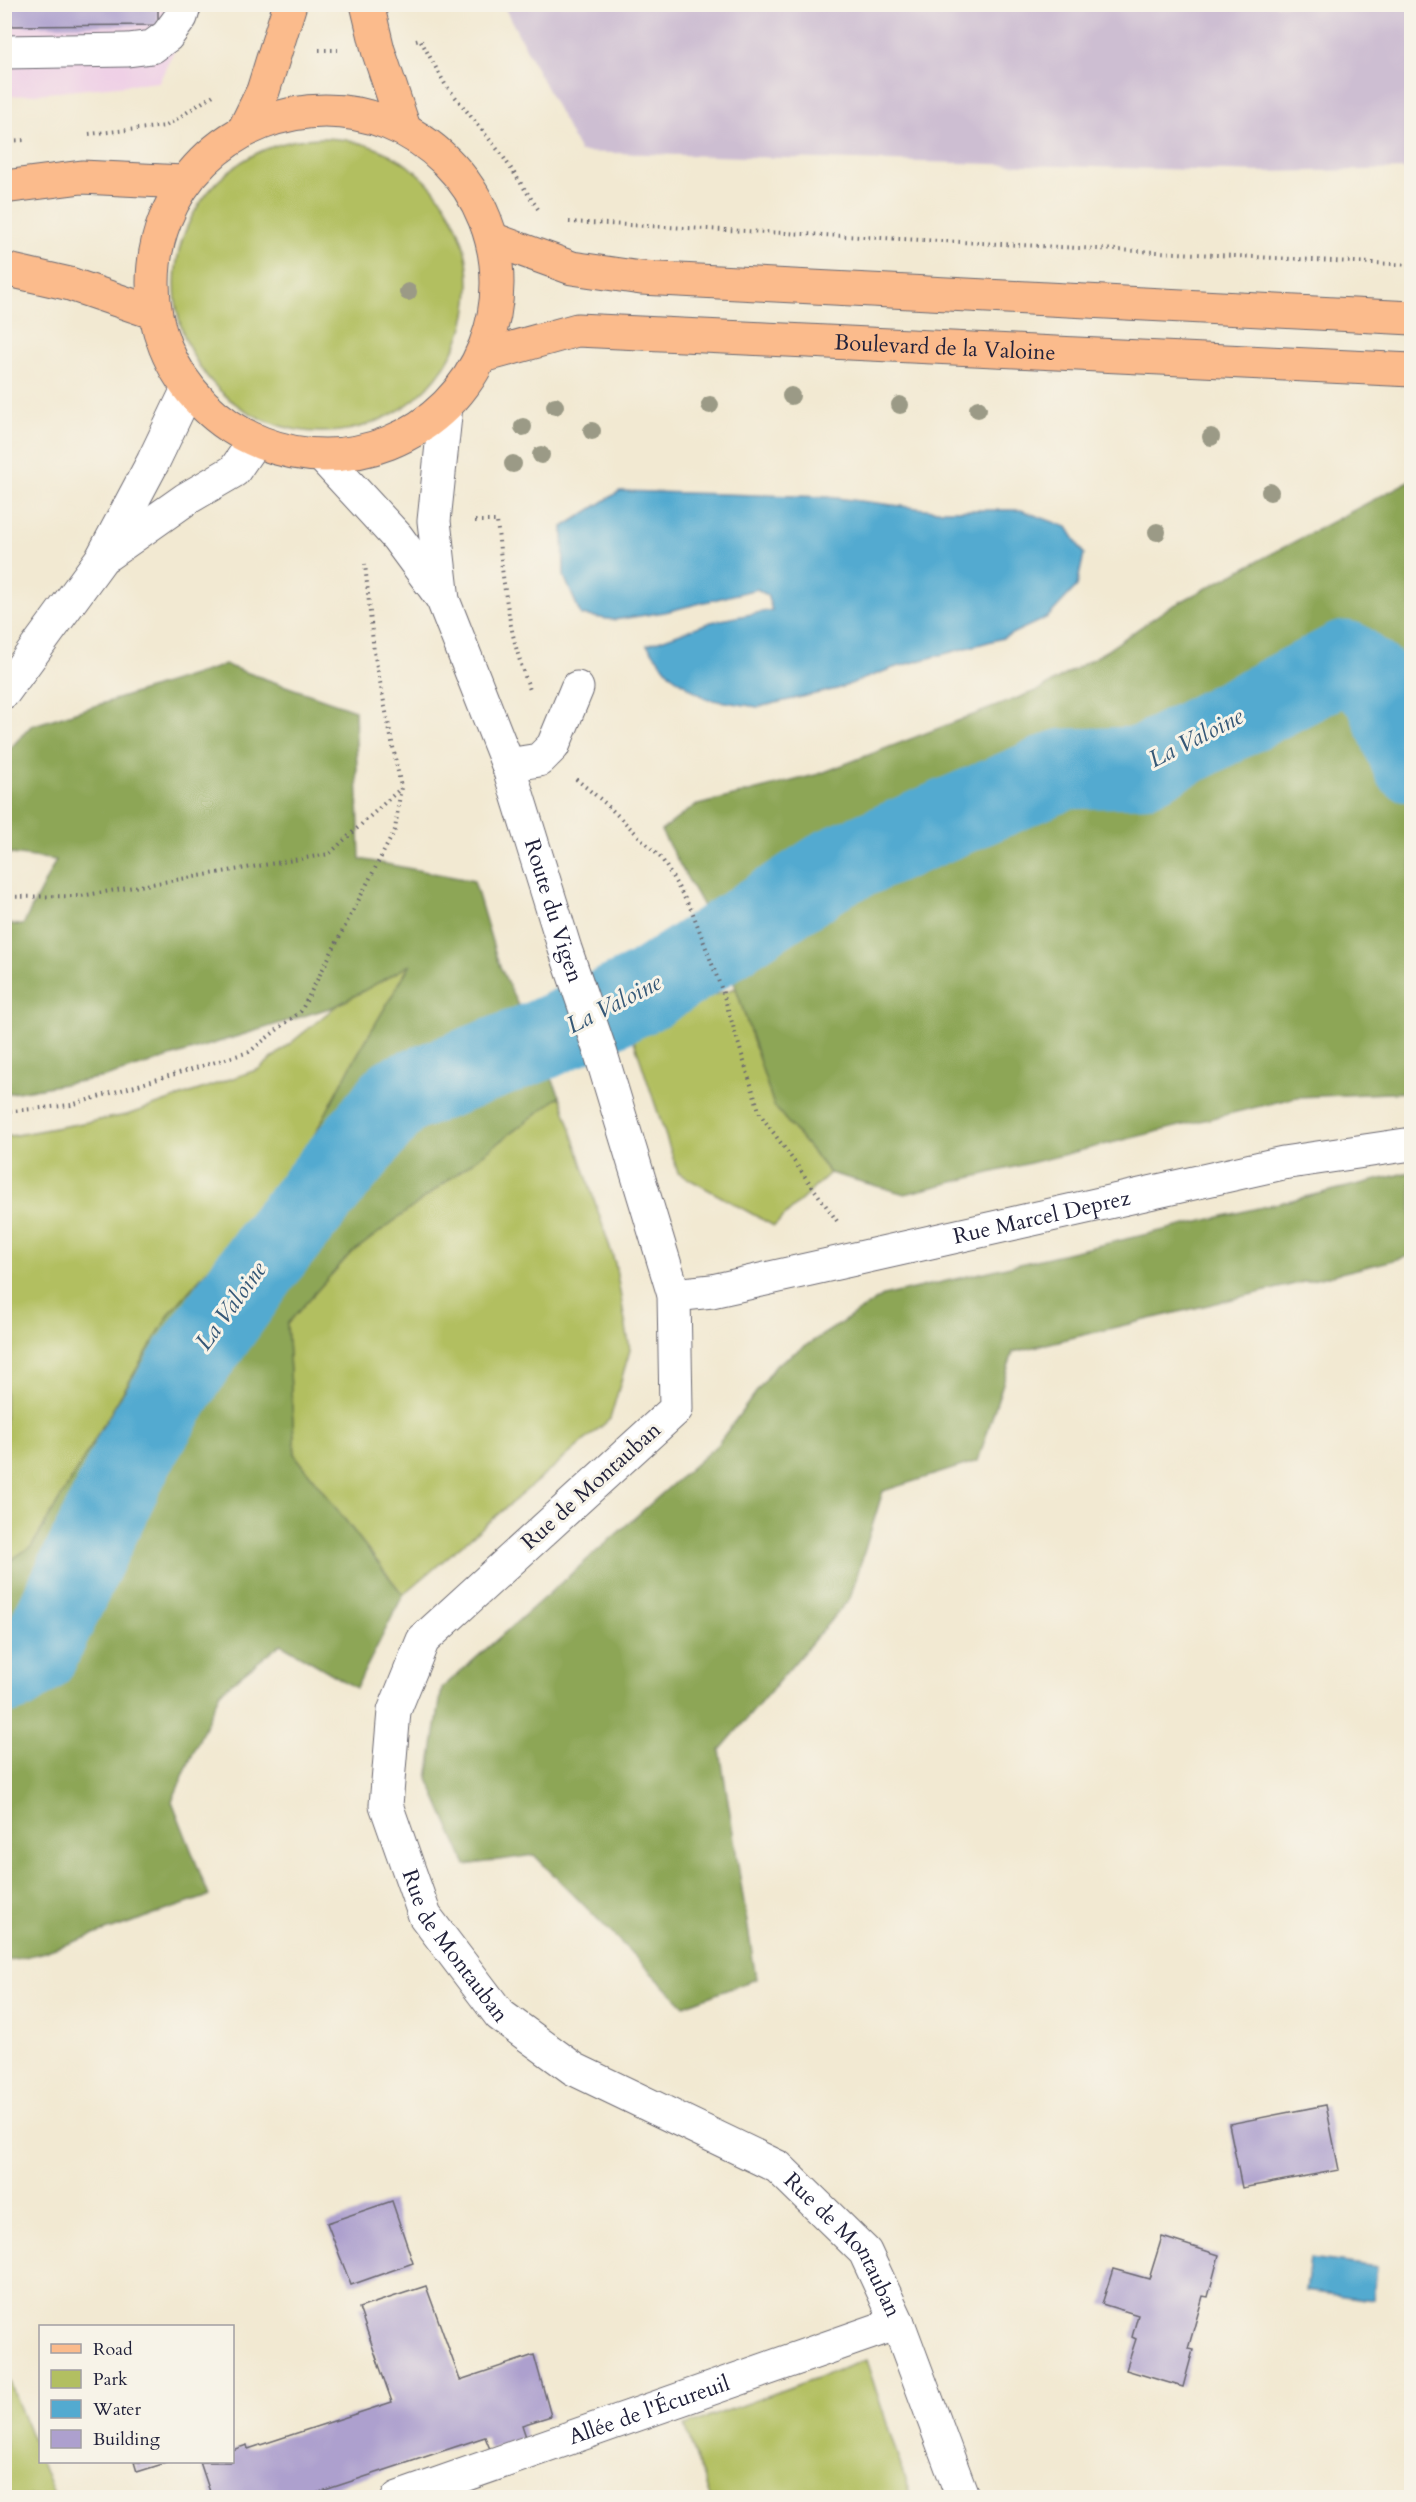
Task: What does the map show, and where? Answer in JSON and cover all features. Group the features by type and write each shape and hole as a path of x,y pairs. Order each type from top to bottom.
{"main road":[{"path":"244,129 263,91 290,4"},
{"path":"367,4 378,51 404,128"},
{"path":"315,110 360,112 404,128 422,140 466,183 492,239 498,298 483,356 460,393 446,406 379,448 324,458 253,442 187,391 152,312 154,244 183,182 219,145 244,129 315,110"},
{"path":"4,187 82,177 183,182"},
{"path":"492,239 572,268 641,278 1412,318"},
{"path":"4,269 70,284 152,312"},
{"name":"Boulevard de la Valoine","path":"483,356 578,330 1412,370"}],"street":[{"path":"4,52 129,50 152,47 167,36 181,17 185,4"},
{"path":"4,692 102,558 153,462 187,391"},
{"name":"Route du Vigen","path":"443,600 434,521 446,406"},
{"path":"102,558 186,499 234,471 253,442"},
{"name":"Route du Vigen","path":"324,458 397,537 443,600 508,765 565,949 601,1054 674,1295"},
{"path":"508,765 539,760 553,746 578,688"},
{"name":"Rue Marcel Deprez","path":"674,1295 712,1291 1283,1163 1412,1144"},
{"name":"Rue de Montauban","path":"674,1295 676,1409 423,1640 394,1711 386,1805 425,1916 500,2014 574,2069 778,2167 865,2252 898,2323 963,2498"},
{"name":"Allée de l'Écureuil","path":"398,2498 898,2323"}],"path":[{"path":"275,49 378,51 420,39 445,84 502,155 538,212 546,215"},
{"path":"88,134 166,126 214,96 219,86"},
{"path":"4,141 33,140"},
{"path":"562,221 1412,265"},
{"path":"4,1112 71,1105 249,1052 301,1011 395,830 401,787 374,652 364,563"},
{"path":"4,897 80,896 329,854 401,787"},
{"path":"703,941 723,993 760,1114 865,1257"}],"shaded area":[{"path":"5,5 196,5 159,82 5,97"},
{"path":"503,5 1411,5 1411,169 1263,172 580,152"}],"green space":[{"path":"322,138 351,141 378,150 403,163 426,181 444,204 457,229 466,256 469,285 466,314 457,341 444,366 426,389 403,407 378,420 351,429 322,432 293,429 266,420 241,407 218,389 200,366 187,341 178,314 175,285 178,256 187,229 200,204 218,181 241,163 266,150 293,141"},
{"path":"1411,480 1411,1092 1297,1097 905,1194 830,1173 774,1106 719,935 661,831 694,806 819,774 1041,689 1106,651 1167,609"},
{"path":"225,665 355,710 360,859 474,881 498,962 560,1096 349,1255 287,1324 295,1455 403,1595 356,1688 281,1644 220,1692 172,1801 209,1896 38,1954 5,1961 5,1564 32,1546 170,1313 298,1166 353,1062 410,965 336,1006 105,1077 5,1094 5,924 23,925 56,860 5,853 5,754 31,726"},
{"path":"411,964 353,1062 298,1166 170,1313 32,1546 5,1564 5,1137 127,1115 259,1069 336,1006"},
{"path":"736,988 774,1106 830,1173 774,1226 678,1173 628,1023"},
{"path":"560,1096 615,1263 630,1350 610,1419 403,1595 295,1455 287,1324 349,1255"},
{"path":"1411,1172 1411,1256 1013,1352 978,1461 883,1491 850,1598 720,1750 756,1979 684,2006 534,1855 466,1865 428,1779 442,1688 717,1445 777,1364 883,1296"},
{"path":"866,2360 911,2497 710,2497 685,2426"},
{"path":"5,2370 39,2456 39,2463 42,2463 55,2497 5,2497"}],"water":[{"path":"620,491 828,497 933,510 1021,510 1067,527 1084,554 1077,586 1048,617 1003,638 893,668 837,689 758,707 706,699 671,675 647,645 711,622 772,610 767,595 757,589 665,612 614,620 581,615 564,576 563,527"},
{"path":"1310,2258 1377,2267 1373,2300 1306,2291"}],"building":[{"path":"5,4 158,4 158,25 5,26"},
{"path":"1326,2105 1339,2170 1242,2188 1229,2124"},
{"path":"392,2201 413,2263 351,2285 327,2223"},
{"path":"1162,2237 1219,2255 1208,2297 1203,2296 1188,2349 1193,2350 1183,2387 1126,2370 1136,2339 1132,2337 1138,2315 1102,2304 1113,2269 1149,2279"},
{"path":"426,2286 460,2380 534,2355 551,2416 522,2425 526,2437 490,2449 485,2437 301,2498 212,2498 200,2463 234,2463 234,2449 247,2445 248,2449 392,2402 359,2308"},
{"path":"134,2463 166,2463 137,2472"}],"waterway":[{"name":"La Valoine","path":"4,1674 14,1671 37,1655 135,1452 190,1363 268,1254 398,1096 541,1040 648,990 836,867 1064,769 1142,767 1346,661 1383,690 1412,762"}]}
